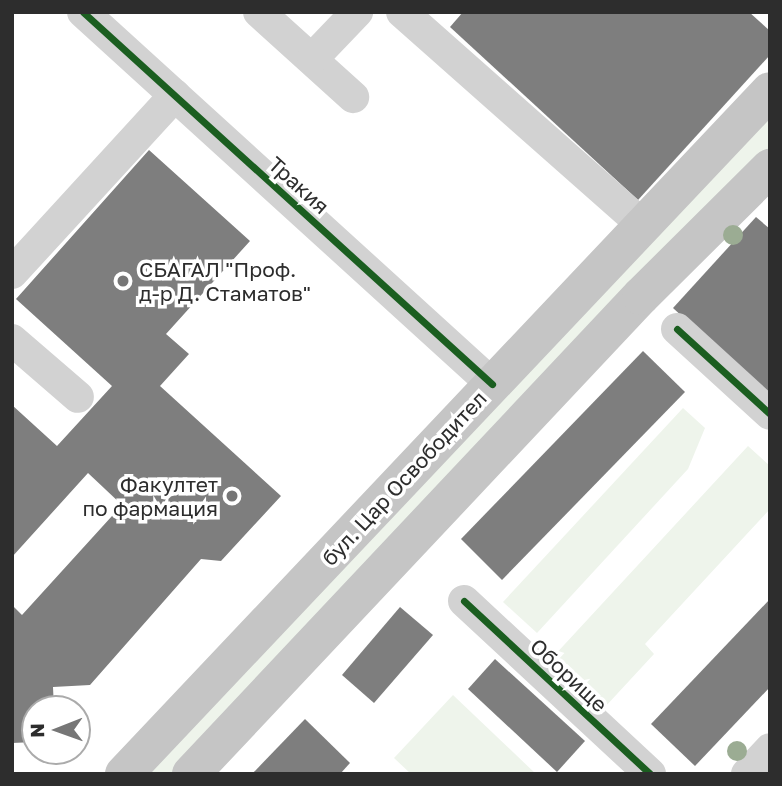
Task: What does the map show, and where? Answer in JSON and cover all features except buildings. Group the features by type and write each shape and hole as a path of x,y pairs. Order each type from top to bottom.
{"main road":[{"name":"бул. Цар Освободител","path":"124,774 770,91"},
{"path":"191,774 641,296 770,168"}],"street":[{"name":"Тракия","path":"83,12 492,384"},
{"path":"259,12 353,97"},
{"path":"313,58 357,12"},
{"path":"402,12 435,22 643,225"},
{"path":"12,273 175,95"},
{"path":"677,329 770,414"},
{"path":"12,341 78,397"},
{"name":"Оборище","path":"464,601 650,774"},
{"path":"747,774 770,749"}],"shaded area":[{"path":"770,91 770,165 191,774 124,774"},
{"path":"683,408 705,428 688,469 537,633 503,602"},
{"path":"748,446 770,466 770,509 645,644 654,654 605,707 552,658"},
{"path":"453,695 536,774 411,774 394,758"}],"cycle path":[{"path":"83,12 492,384"},
{"path":"677,329 770,414"},
{"path":"464,601 650,774"}],"place":[{"name":"СБАГАЛ \"Проф. д-р Д. Стаматов\"","path":"123,281"},
{"name":"Факултет по фармация","path":"232,496"}]}
